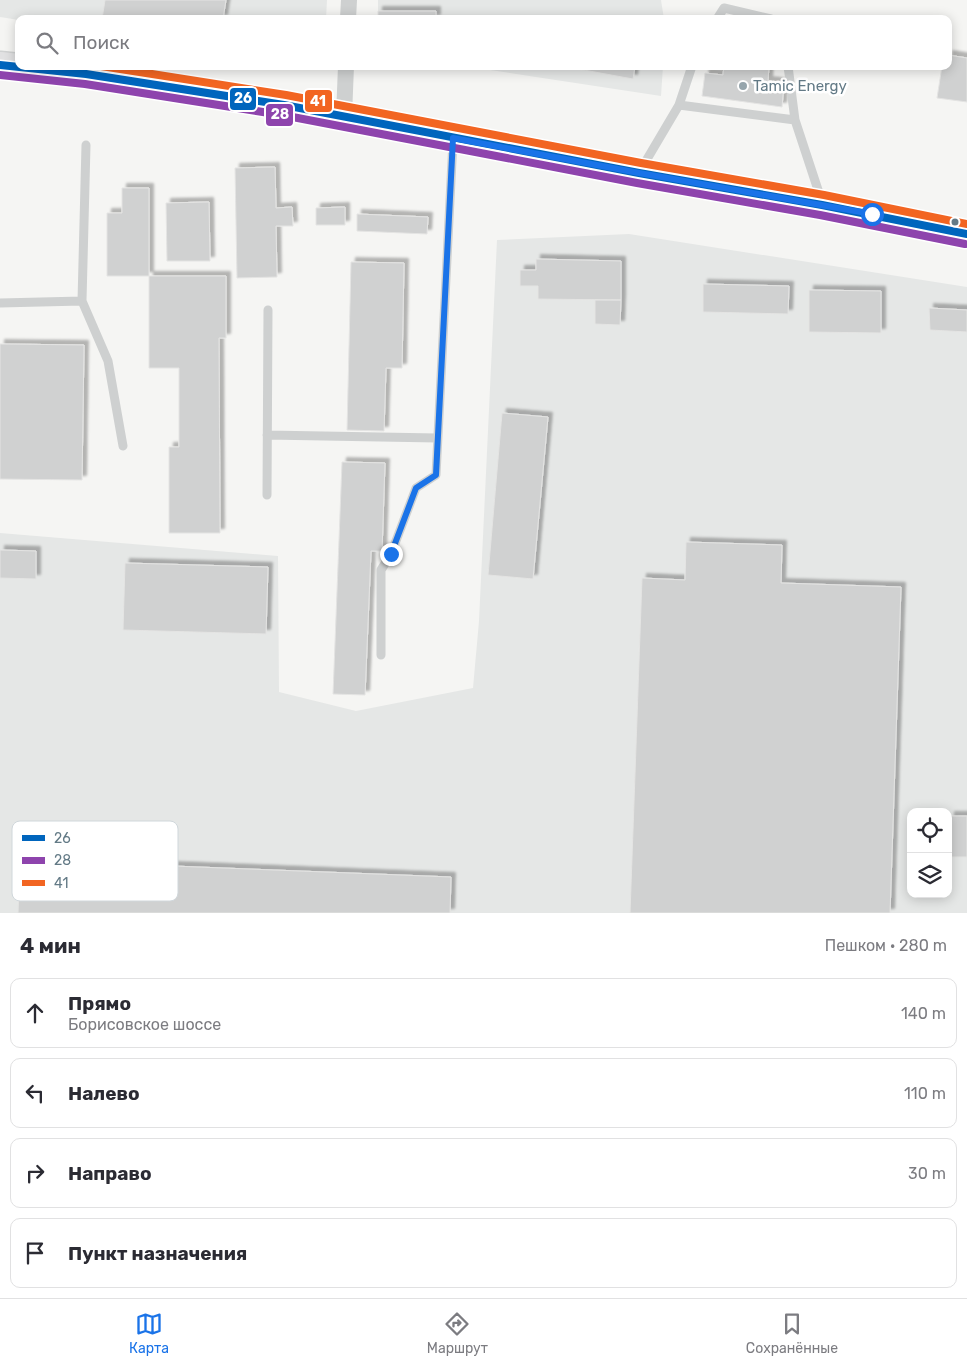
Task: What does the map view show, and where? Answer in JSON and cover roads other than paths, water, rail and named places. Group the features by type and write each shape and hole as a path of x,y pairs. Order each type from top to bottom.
{"main road":[{"path":"0,65 15,67"},
{"path":"48,70 86,74 344,116 639,173 822,205 967,234"}],"street":[{"path":"348,15 349,0"},
{"path":"344,116 346,70"}],"lane":[{"path":"720,15 724,8 754,15"},
{"path":"639,173 679,106 691,70"},
{"path":"789,70 795,120 822,205"},
{"path":"679,106 795,120"},
{"path":"380,655 381,570 391,554 416,488 436,475 453,138"},
{"path":"86,145 82,301 108,361 123,446"},
{"path":"0,303 82,301"},
{"path":"267,495 268,310"},
{"path":"267,435 437,438"}],"place":[{"name":"Tamic Energy","path":"743,86"}]}
